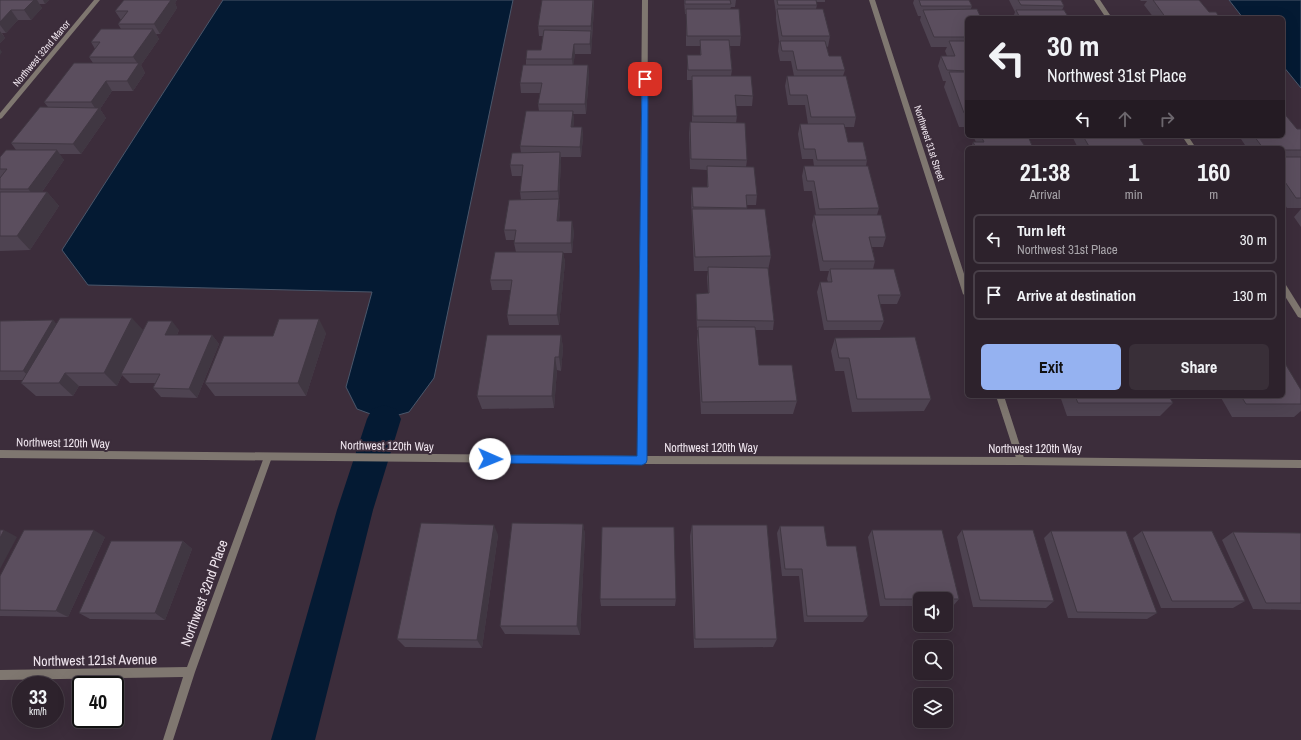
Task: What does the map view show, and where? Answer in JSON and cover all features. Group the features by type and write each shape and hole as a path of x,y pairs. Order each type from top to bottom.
{"street":[{"name":"Northwest 32nd Manor","path":"0,117 97,0"},
{"path":"642,460 645,0"},
{"name":"Northwest 31st Street","path":"872,0 965,288"},
{"path":"1097,0 1108,16"},
{"path":"1285,290 1301,315"},
{"path":"1001,398 1021,461"},
{"name":"Northwest 120th Way","path":"0,454 444,459 1021,461 1301,464"},
{"name":"Northwest 32nd Place","path":"168,740 190,672 268,457"},
{"name":"Northwest 121st Avenue","path":"0,675 190,672"}],"water":[{"path":"223,0 513,0 434,378 409,412 384,419 357,409 346,387 372,292 88,285 62,250"},
{"path":"1229,0 1301,0 1301,88 1285,68 1285,16 1241,16"}],"building":[{"path":"0,0 34,0 24,10 11,10 0,22"},
{"path":"124,0 171,0 154,24 118,24 128,11 115,11"},
{"path":"542,0 593,0 591,26 538,26"},
{"path":"685,0 730,0 731,4 685,4"},
{"path":"777,0 816,0 817,5 778,5"},
{"path":"919,0 969,0 972,6 921,6"},
{"path":"1018,0 1061,0 1064,6 1021,5"},
{"path":"1153,0 1199,0 1209,12 1216,12 1219,16 1165,16"},
{"path":"686,9 739,9 741,36 687,36"},
{"path":"777,9 823,9 830,36 782,36"},
{"path":"977,9 980,16 965,16 965,37 934,37 923,10"},
{"path":"1016,10 1064,10 1068,16 1019,16"},
{"path":"101,29 153,29 133,57 89,57 100,42 91,42"},
{"path":"544,30 591,31 590,44 574,44 572,59 526,59 527,50 541,50"},
{"path":"700,40 729,40 732,70 688,70 687,55 701,55"},
{"path":"780,41 825,41 829,56 841,56 845,70 797,70 793,51 782,51"},
{"path":"949,41 965,41 965,71 947,70 941,56 955,56"},
{"path":"74,63 139,63 127,81 106,81 91,102 44,102"},
{"path":"523,65 588,65 585,104 538,104 542,83 520,83"},
{"path":"949,72 965,72 964,113"},
{"path":"692,76 751,76 753,96 735,95 737,116 693,116"},
{"path":"787,76 846,76 856,117 811,117 807,95 790,95"},
{"path":"40,107 99,108 73,144 11,143"},
{"path":"526,111 573,111 571,127 582,127 580,147 520,146"},
{"path":"1285,114 1297,129 1301,129 1301,150 1285,150 1285,146 1262,146 1256,138 1285,138"},
{"path":"690,122 745,123 747,160 691,159"},
{"path":"800,124 844,124 848,142 863,142 867,160 817,160 815,149 804,149"},
{"path":"982,138 1029,138 1032,146 975,146 973,142 984,142"},
{"path":"1084,138 1139,138 1145,146 1089,146"},
{"path":"6,150 57,150 28,189 0,189 0,178 7,169 0,169 0,157"},
{"path":"560,152 558,191 520,192 523,165 510,165 512,153"},
{"path":"1285,157 1301,157 1301,198 1296,198 1285,182"},
{"path":"707,166 754,167 757,195 746,195 747,208 693,207 692,187 708,187"},
{"path":"804,166 868,166 879,208 819,209 814,181 807,181"},
{"path":"0,192 47,192 17,236 0,236"},
{"path":"559,199 557,221 572,221 571,243 514,243 516,230 504,230 509,200"},
{"path":"692,209 765,209 771,256 695,257"},
{"path":"814,215 881,215 886,237 869,237 875,261 823,261"},
{"path":"495,252 563,252 557,315 507,315 512,280 490,280"},
{"path":"708,267 768,268 774,321 697,320 696,294 709,293"},
{"path":"830,269 894,269 901,295 878,295 884,321 827,321 820,282 832,282"},
{"path":"60,318 132,318 104,373 65,373 59,383 21,383"},
{"path":"279,319 319,319 298,383 205,383 224,336 273,336"},
{"path":"53,320 23,371 0,371 0,321"},
{"path":"148,321 172,321 165,335 212,335 189,389 153,388 160,374 121,374"},
{"path":"698,327 755,327 759,365 792,365 797,401 702,402"},
{"path":"487,335 561,335 559,357 555,357 552,396 477,396"},
{"path":"915,337 931,399 857,399 849,358 839,358 835,338"},
{"path":"1285,363 1301,390 1301,404 1246,404 1242,398 1285,398"},
{"path":"1076,398 1170,398 1173,403 1078,403"},
{"path":"421,523 494,525 477,640 397,639"},
{"path":"512,523 583,524 577,626 500,626"},
{"path":"692,525 767,525 777,639 695,639"},
{"path":"780,526 824,526 827,546 856,546 868,616 807,616 802,569 785,569"},
{"path":"602,527 674,527 676,599 600,599"},
{"path":"0,530 4,530 0,538"},
{"path":"24,530 94,530 56,611 0,610 0,576"},
{"path":"872,530 942,530 959,599 953,599 953,592 913,592 913,599 885,599"},
{"path":"962,530 1033,530 1054,601 980,600"},
{"path":"1051,531 1126,531 1157,613 1077,612"},
{"path":"1142,531 1212,531 1245,601 1172,601"},
{"path":"1233,532 1301,533 1301,603 1266,603"},
{"path":"111,541 183,541 155,613 79,613"}],"waterway":[{"path":"293,740 355,510 384,419"}],"route":[{"path":"490,459 642,460 645,79"}]}
